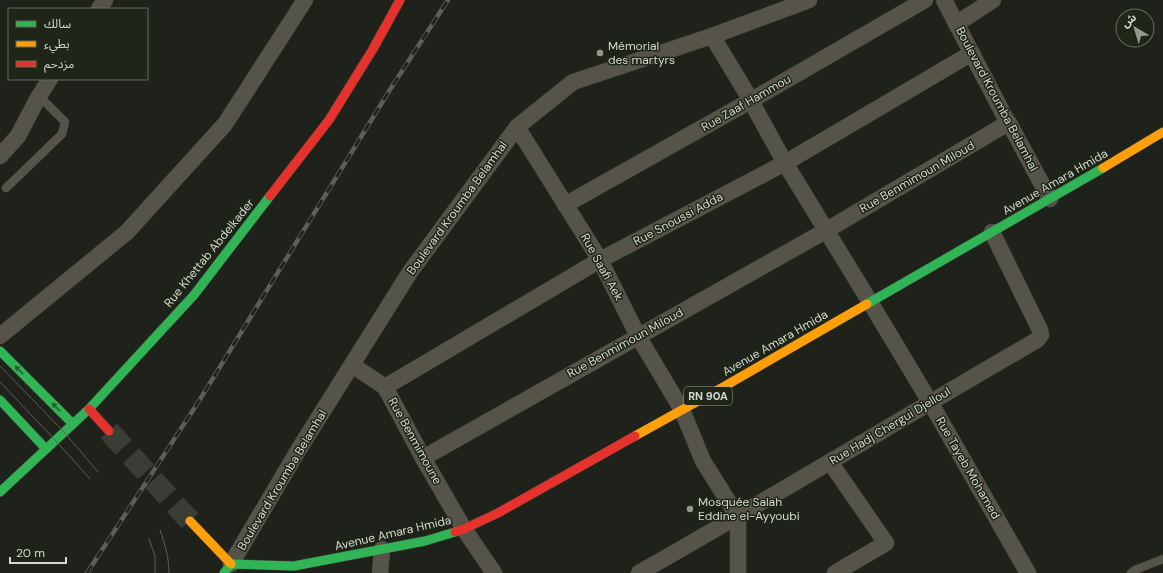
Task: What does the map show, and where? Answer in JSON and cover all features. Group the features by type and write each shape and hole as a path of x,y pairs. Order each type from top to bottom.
{"main road":[{"name":"Rue Khettab Abdelkader","path":"0,492 89,409 194,295 329,120 373,49 400,0"},
{"name":"Avenue Amara Hmida","path":"228,569 294,566 425,540 464,529 498,513 682,410 1050,199 1163,132"},
{"path":"0,350 73,424"},
{"path":"0,400 46,449"},
{"path":"89,409 109,431"},
{"path":"190,521 228,569"}],"street":[{"path":"0,336 127,232 226,124 305,0"},
{"name":"Boulevard Kroumba Belamhal","path":"228,569 299,449 410,272 517,127 573,82 712,36 809,0"},
{"name":"Rue Zaaf Hammou","path":"565,205 925,0"},
{"name":"Boulevard Kroumba Belamhal","path":"944,0 1008,123 1050,199"},
{"path":"956,24 993,0"},
{"path":"712,36 750,101 784,164 870,302"},
{"name":"Rue Snoussi Adda","path":"385,387 600,260 784,164 972,53"},
{"path":"0,156 18,136 39,96 49,80"},
{"name":"Rue Benmimoun Miloud","path":"423,458 826,230 1008,123"},
{"name":"Rue Saafi Aek","path":"517,127 600,260 638,336 682,410 703,461 738,517"},
{"name":"Rue Hadj Chergui Djelloul","path":"639,573 738,517 930,402 1038,340 1041,335 1040,330 992,232"},
{"name":"Rue Tayeb Mohamed","path":"870,302 930,402 1028,573"},
{"name":"Rue Benmimoune","path":"352,365 385,387 423,458 464,529 494,573"},
{"path":"830,462 886,543 835,573"},
{"path":"738,517 738,573"},
{"path":"380,573 382,549"}],"lane":[{"path":"6,188 62,134 65,122 39,96"},
{"path":"1131,573 1163,559"}],"tunnel":[{"path":"109,431 190,521"}],"tram line":[{"path":"0,366 64,432 98,472"},
{"path":"0,382 90,479"},
{"path":"160,530 165,546 169,573"},
{"path":"149,539 155,556 155,573"}],"railway":[{"path":"87,573 199,401 391,88 448,0"}],"traffic: fast":[{"path":"867,304 1103,168"},
{"path":"0,492 89,409 194,295 270,196"},
{"path":"0,351 73,424"},
{"path":"0,400 46,449"},
{"path":"224,573 231,564 294,566 425,541 455,532"}],"traffic: slow":[{"path":"1103,168 1163,132"},
{"path":"635,436 867,304"},
{"path":"190,521 231,564"}],"traffic: jam":[{"path":"270,196 329,120 373,49 400,0"},
{"path":"89,409 109,431"},
{"path":"455,532 498,513 635,436"}],"place":[{"name":"Mémorial des martyrs","path":"600,53"},
{"name":"Mosquée Salah Eddine el-Ayyoubi","path":"690,509"}]}
